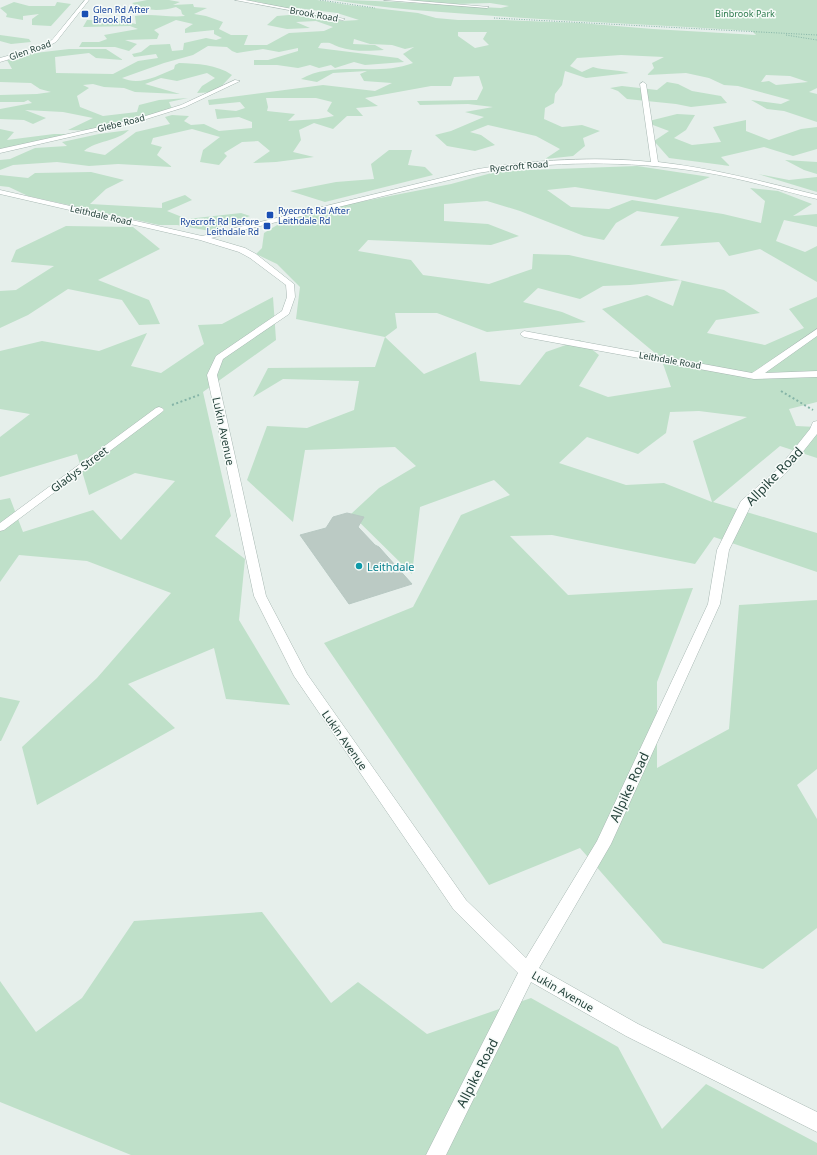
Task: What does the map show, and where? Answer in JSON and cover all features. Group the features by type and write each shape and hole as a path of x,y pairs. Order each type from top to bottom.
{"street":[{"name":"Glen Road","path":"1,59 38,49 54,41 88,0"},
{"name":"Brook Road","path":"237,0 343,19"},
{"path":"386,0 487,7"},
{"name":"Glebe Road","path":"0,151 138,120 183,106 237,81"},
{"path":"643,84 655,164"},
{"name":"Ryecroft Road","path":"202,238 502,166 574,162 655,164 727,175 817,197"},
{"name":"Leithdale Road","path":"2,195 202,238"},
{"name":"Lukin Avenue","path":"202,238 242,250 253,256 290,284 291,297 286,312 220,358 212,375 260,596 301,676 460,905 528,971 632,1030 817,1122"},
{"path":"754,376 817,332"},
{"name":"Leithdale Road","path":"524,334 754,376 817,374"},
{"name":"Gladys Street","path":"0,528 158,410"},
{"name":"Allpike Road","path":"436,1155 528,971 603,844 714,604 723,550 747,501 782,471 815,430 817,424"}],"path":[{"path":"320,0 379,9"},
{"path":"493,18 817,35"},
{"path":"764,33 817,40"},
{"path":"754,376 817,412"},
{"path":"158,410 215,389"}],"green space":[{"name":"Binbrook Park","path":"147,0 169,0 180,2 173,5 193,4 194,7 207,8 194,14 206,16 223,22 219,29 231,35 248,35 244,45 267,45 289,33 324,31 333,27 316,21 296,22 310,28 287,29 267,25 277,16 313,13 327,15 342,21 359,20 337,13 297,8 275,8 260,2 235,0 317,0 418,13 436,18 458,20 580,23 756,35 752,31 454,13 394,8 333,0 501,8 509,6 490,3 456,4 405,0 817,0 817,88 809,92 817,94 817,122 784,111 767,109 751,100 781,104 790,100 738,86 724,85 709,78 686,73 647,75 654,68 652,63 664,57 621,55 577,58 570,66 582,72 593,67 629,73 586,78 565,71 562,85 555,94 554,103 545,108 544,119 562,127 582,125 600,131 583,138 585,146 573,156 545,159 560,149 536,136 488,125 470,132 481,135 495,145 475,151 447,146 435,135 451,131 484,117 465,112 493,107 468,104 420,105 417,101 477,100 483,88 479,76 454,77 451,86 431,86 365,98 378,106 356,108 363,116 347,116 333,129 314,123 299,130 301,140 293,152 314,157 276,162 253,163 270,151 258,141 242,142 224,153 227,156 219,165 200,162 203,150 220,137 192,129 153,138 151,144 162,147 157,155 172,167 118,164 89,166 57,162 13,165 0,170 0,160 10,159 35,148 67,146 62,142 99,134 129,130 118,137 89,147 84,151 105,155 136,132 170,124 165,117 172,115 189,116 184,121 191,125 204,124 219,131 252,128 252,122 239,117 217,119 215,109 236,111 245,108 240,102 209,105 208,100 323,85 375,91 392,83 364,81 360,74 367,71 333,73 317,82 301,79 314,73 328,70 386,69 413,63 403,54 414,47 405,49 392,45 370,44 354,39 353,44 375,45 384,50 350,50 328,43 321,43 318,48 398,58 404,62 365,65 354,62 335,68 331,65 319,68 310,65 298,68 277,65 254,65 254,60 268,60 298,51 298,48 279,52 263,49 237,53 227,47 208,46 193,55 164,63 122,78 142,81 174,69 175,65 179,63 207,65 226,71 232,75 216,92 197,93 202,86 215,78 207,73 177,81 161,78 145,84 180,94 135,92 124,88 104,87 93,84 83,85 89,88 77,96 80,107 103,116 137,112 139,105 159,100 188,98 169,102 172,109 141,120 108,125 100,131 68,130 93,118 63,112 25,110 46,118 33,124 24,120 0,119 0,109 32,103 28,100 24,102 0,102 0,95 51,92 40,89 31,83 0,82 0,69 12,69 7,60 35,53 69,49 106,49 123,60 96,58 89,53 55,57 56,73 113,74 138,61 158,58 156,54 134,57 132,54 141,52 150,45 170,44 172,51 183,50 184,43 206,38 216,40 222,38 214,34 214,30 185,33 185,29 193,24 176,20 154,30 159,34 157,39 125,40 137,44 129,51 115,47 79,47 82,42 99,42 107,39 104,35 138,29 130,26 83,27 87,20 121,21 136,24 135,16 185,16 182,14 181,10 176,7 154,10 142,8 132,3","holes":["458,32 487,32 483,39 489,45 475,48 458,36","766,75 790,76 808,82 776,85 769,81 761,82","266,98 316,98 332,102 327,111 334,116 318,119 288,121 295,114 267,111 268,107"]},
{"path":"14,2 29,6 55,6 57,2 71,4 51,26 32,25 32,19 39,14 23,16 23,20 6,17 7,14 0,8"},
{"path":"0,35 29,39 31,42 11,44 0,41"},
{"path":"667,82 678,84 692,91 721,96 727,103 691,107 627,99 618,91 610,88 622,86 657,90"},
{"path":"677,114 695,115 686,130 674,138 692,145 721,142 713,127 746,120 746,131 769,140 801,129 817,127 817,149 793,156 764,147 721,157 730,166 669,158 654,141 669,131 645,122"},
{"path":"0,129 14,132 7,140 54,134 75,134 0,151"},
{"path":"389,150 412,150 408,165 425,167 433,175 325,202 290,191 336,182 374,179 371,164"},
{"path":"785,160 817,162 817,174 804,170"},
{"path":"637,166 710,177 656,200 575,187 547,190 571,207 609,209 632,200 723,214 761,223 765,201 750,188 778,191 812,204 793,216 817,214 817,227 784,220 776,241 805,252 817,246 817,282 760,249 729,256 719,242 660,246 679,217 637,211 616,223 604,240 584,236 520,211 487,201 444,204 444,221 488,224 519,236 491,245 368,240 358,251 411,260 423,275 489,284 532,269 533,254 569,255 680,280 603,286 580,299 538,288 523,302 562,312 586,322 487,332 437,313 395,313 397,328 385,337 296,319 300,287 277,264 256,254 262,248 264,233 302,210 329,208 451,184 499,171"},
{"path":"91,172 124,180 106,189 90,204 162,208 162,203 185,195 192,200 167,211 187,219 241,213 250,216 210,231 177,225 159,225 28,196 9,187 0,186 0,175 28,178 35,173"},
{"path":"758,174 789,180 817,177 817,192"},
{"path":"66,226 133,227 160,249 98,280 149,300 160,324 139,325 122,300 68,289 28,315 0,328 0,291 16,290 54,266 11,262 16,250"},
{"path":"682,280 724,290 760,313 716,320 707,333 765,345 804,328 789,309 817,297 817,402 789,409 796,426 817,427 817,458 780,446 713,502 817,533 817,572 714,537 695,564 552,535 510,536 568,595 693,588 657,682 657,768 729,729 739,605 817,600 817,769 797,785 817,819 817,928 763,969 663,943 580,848 489,885 324,643 413,607 461,515 510,495 494,480 420,507 412,574 351,514 379,488 416,466 395,447 305,450 293,522 247,480 267,426 307,428 354,410 359,381 283,379 253,397 268,368 375,367 385,337 424,374 476,352 480,381 520,385 546,352 580,340 599,355 579,386 608,397 671,387 661,358 602,309 647,295 673,306","holes":["699,411 747,417 693,441 712,502 664,483 626,485 559,463 587,437 638,454 666,433 670,412"]},
{"path":"273,297 276,340 203,392 231,516 215,536 245,559 239,620 290,705 226,699 214,648 128,684 175,728 37,805 22,747 97,678 171,593 87,561 19,555 0,582 0,500 10,498 23,532 93,510 121,540 175,481 135,473 89,495 77,454 0,477 0,437 30,414 0,409 0,351 42,341 99,351 147,333 131,366 161,373 204,344 198,325 222,324"},
{"path":"0,697 20,701 1,741 0,741"},
{"path":"262,912 331,1003 358,982 427,1034 531,998 618,1047 662,1129 706,1084 817,1143 817,1155 131,1155 0,1102 0,981 36,1032 82,998 134,921"}],"building":[{"name":"Leithdale","path":"347,513 364,517 358,527 375,545 379,547 412,584 349,604 300,535 326,528 333,517"}],"place":[{"name":"Glen Rd After Brook Rd","path":"85,14"},
{"name":"Ryecroft Rd After Leithdale Rd","path":"270,215"},
{"name":"Ryecroft Rd Before Leithdale Rd","path":"267,226"},
{"name":"Leithdale","path":"359,566"}]}
